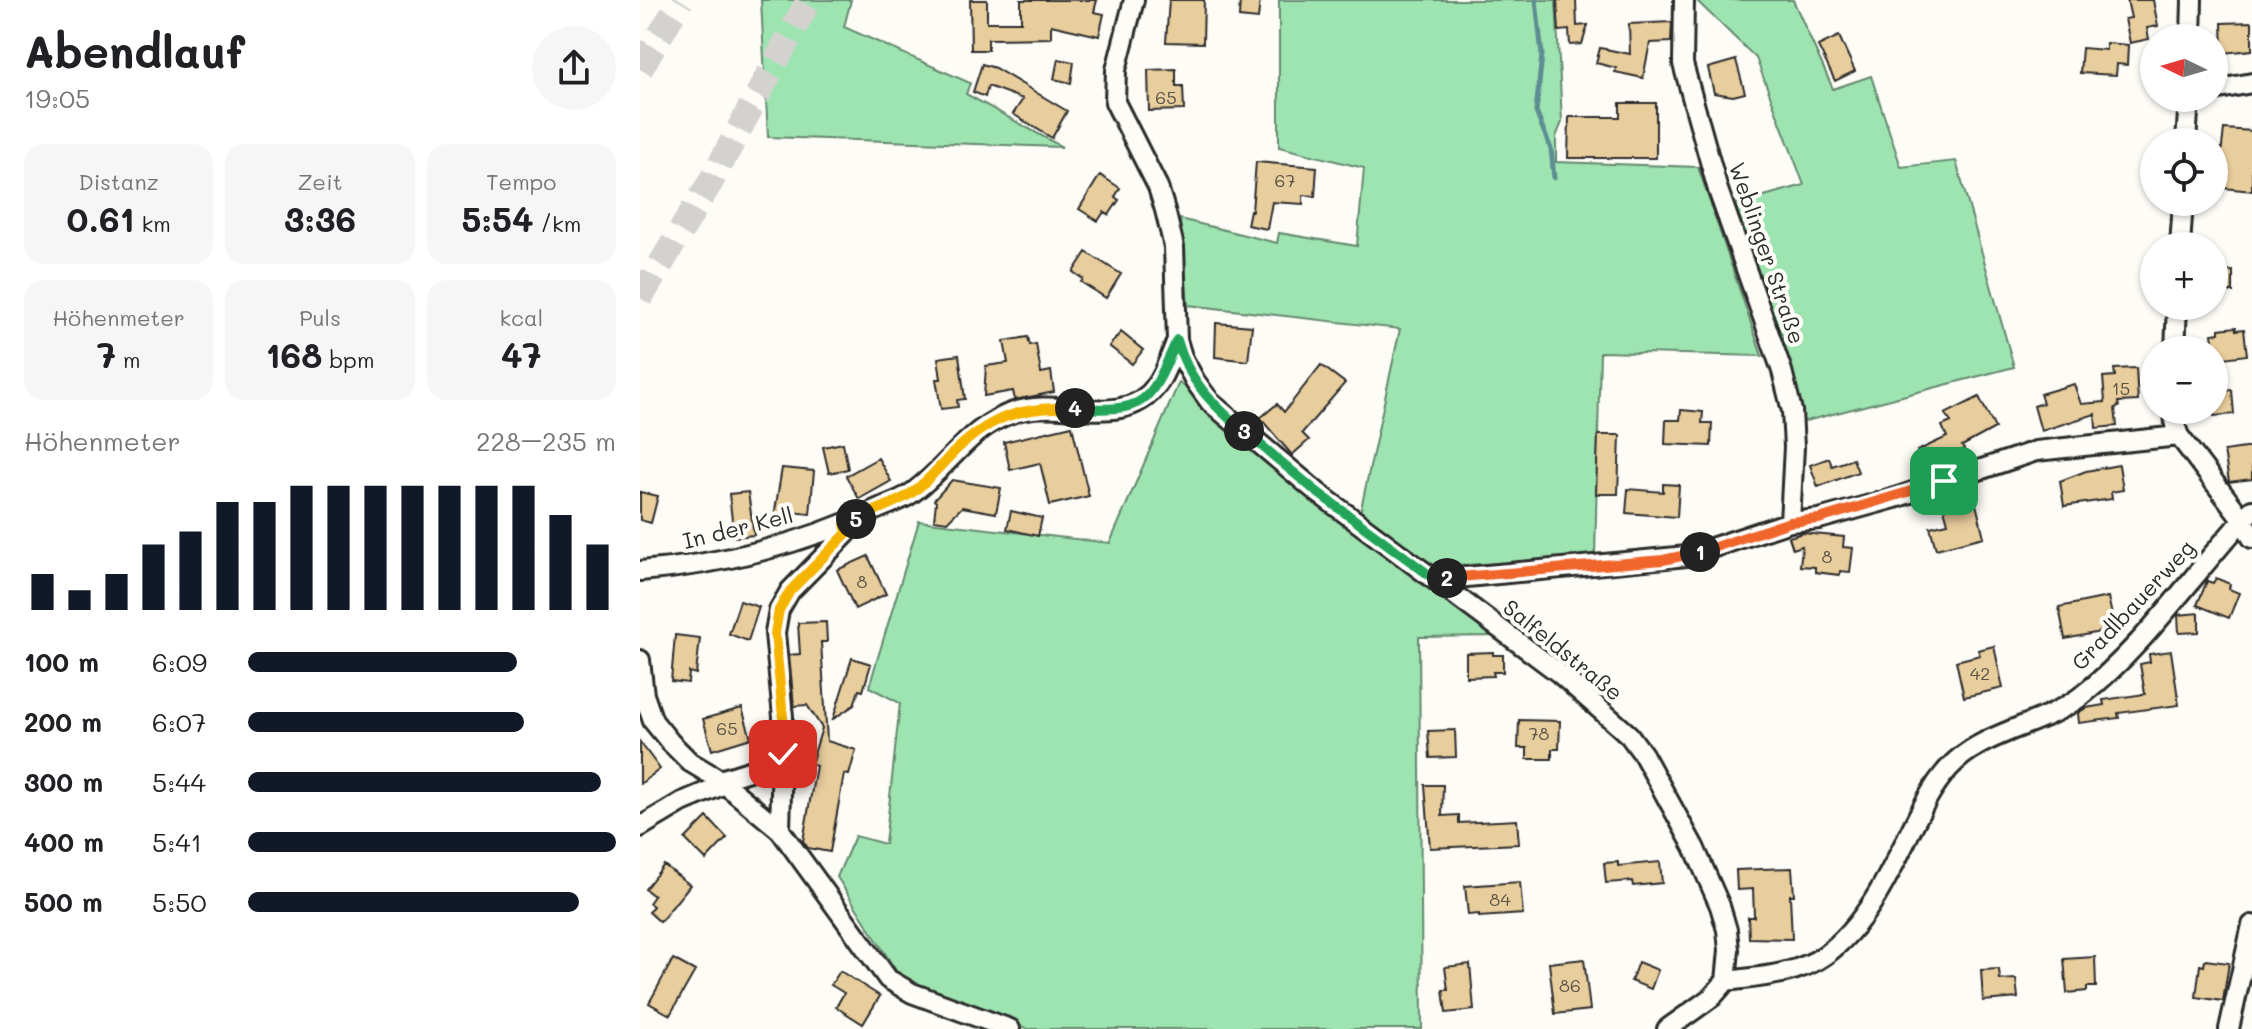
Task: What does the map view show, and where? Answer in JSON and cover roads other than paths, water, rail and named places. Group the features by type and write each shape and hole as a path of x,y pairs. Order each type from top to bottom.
{"street":[{"name":"Salfeldstraße","path":"1134,0 1116,70 1115,102 1158,187 1165,210 1174,247 1177,340 1182,357 1210,402 1317,492 1559,673 1629,735 1643,754 1694,847 1720,906 1729,950 1726,981"},
{"name":"Weblinger Straße","path":"1684,0 1683,64 1718,190 1782,371 1792,411 1794,447 1790,522"},
{"path":"2191,24 2192,0"},
{"path":"2228,87 2252,83"},
{"name":"Salfeldstraße","path":"1132,407 1158,384 1177,340"},
{"name":"In der Kell","path":"640,571 685,567 738,555 845,524 909,495 967,440 1014,412 1056,407 1109,410 1132,407"},
{"path":"2175,424 2179,436 2247,515 2252,538"},
{"path":"1436,580 1687,556 1790,522 1819,519 1895,498 2036,451 2179,436"},
{"name":"Gradlbauerweg","path":"1726,981 1776,975 1824,956 1845,937 1867,909 1892,868 1931,791 1944,773 1959,759 2002,735 2069,705 2084,694 2126,655 2247,515"},
{"path":"780,830 783,717 775,633 779,610 790,591 847,533 845,524"},
{"path":"640,660 644,695 653,721 690,762 722,782 780,830 888,979 912,993 1010,1029"},
{"path":"640,827 682,802 783,754"},
{"path":"2229,1029 2252,925"},
{"path":"1667,1029 1712,997 1726,981"}],"waterway":[{"path":"1536,0 1542,55 1536,112 1551,149 1554,178"}],"tunnel":[{"path":"640,69 681,0"},
{"path":"640,298 710,183 809,0"}]}
